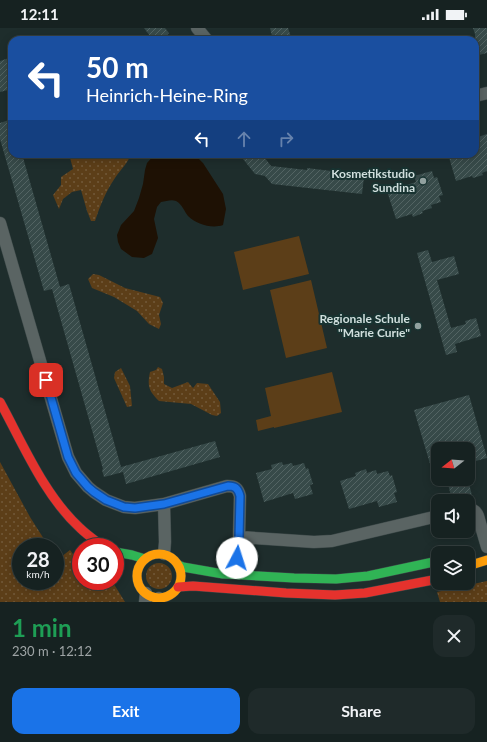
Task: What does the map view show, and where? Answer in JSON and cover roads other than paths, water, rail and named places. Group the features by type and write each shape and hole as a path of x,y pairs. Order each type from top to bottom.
{"main road":[{"path":"0,402 39,475 62,510 70,520 91,538"},
{"path":"124,554 145,559"},
{"path":"124,561 132,568 146,598 150,596 159,600 170,595 178,587 181,579 181,572 178,565 169,556 164,554 154,554 132,568"},
{"path":"475,564 487,560"},
{"path":"178,565 223,574 336,579 368,576 431,562"},
{"path":"475,572 487,569"},
{"path":"414,584 412,578 413,575 431,570"},
{"path":"178,587 193,586 334,595 365,593 431,580"}],"street":[{"path":"0,223 68,457 76,473 84,483 106,500 124,507 135,508 164,504 228,486 233,486 239,491 240,496 237,558"},
{"path":"164,504 166,542 164,554"},
{"path":"475,511 478,516 485,550"},
{"path":"239,538 327,542 431,518"}],"place":[{"name":"Kosmetikstudio Sundina","path":"423,181"},
{"name":"Regionale Schule \"Marie Curie\"","path":"418,326"}]}
